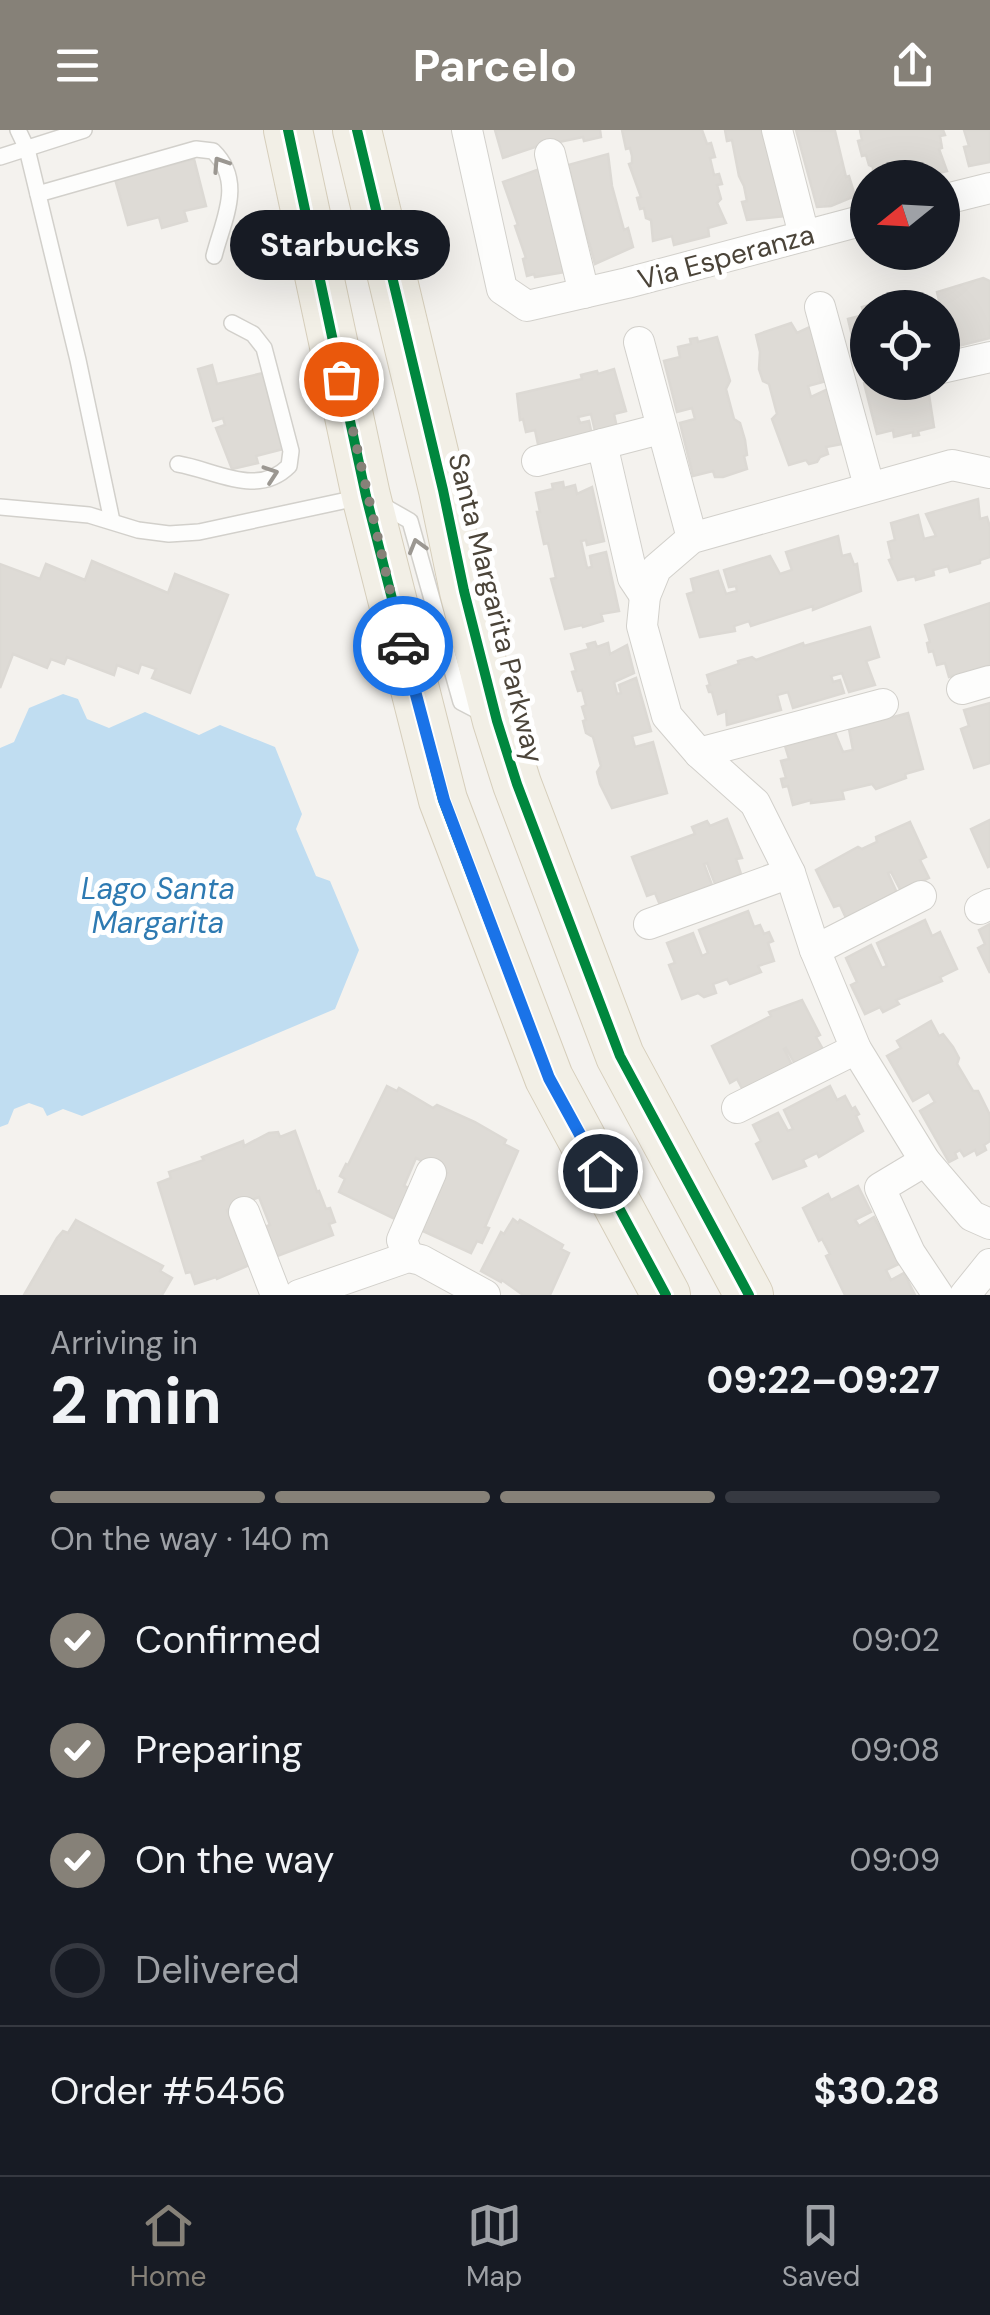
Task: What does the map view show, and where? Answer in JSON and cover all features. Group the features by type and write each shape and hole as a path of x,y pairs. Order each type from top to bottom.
{"main road":[{"path":"288,130 366,496 450,818 549,1078 666,1295"},
{"name":"Santa Margarita Parkway","path":"357,130 497,721 516,784 620,1056 749,1295"}],"street":[{"name":"Via Esperanza","path":"467,130 502,288 527,306 850,224"},
{"path":"777,130 804,235"},
{"path":"550,154 584,293"},
{"path":"960,196 990,188"},
{"path":"820,306 869,486"},
{"path":"638,342 692,538"},
{"path":"960,364 990,357"},
{"path":"537,461 660,429"},
{"path":"602,444 632,578 646,596"},
{"path":"990,473 952,465 692,538 656,569 646,596 642,626 666,716 699,753 755,803 790,873 815,950 856,1049 925,1161 972,1216 990,1224"},
{"path":"699,753 883,704"},
{"path":"649,924 790,873"},
{"path":"815,950 922,896"},
{"path":"737,1108 856,1049"},
{"path":"925,1161 880,1188 910,1253 938,1295"},
{"path":"408,1257 402,1240 430,1172"},
{"path":"244,1212 276,1295"},
{"path":"299,1295 408,1257 421,1260 485,1295"},
{"path":"965,1295 990,1264"}],"lane":[{"path":"18,130 38,194 112,521"},
{"path":"0,158 84,130"},
{"path":"38,194 196,149 213,151 226,168 231,198 214,256"},
{"path":"178,464 244,482 279,474 289,466 291,450 264,348 253,334 232,323"},
{"path":"0,506 88,515 154,532 199,532 366,496 410,521 460,702 497,721"}],"water":[{"name":"Lago Santa Margarita","path":"63,694 78,699 87,719 109,728 145,712 199,735 220,725 275,747 302,814 296,829 316,876 330,881 359,950 335,1009 82,1116 63,1109 47,1116 43,1108 29,1103 14,1109 8,1124 0,1127 0,748 14,742 29,708"}],"building":[{"path":"495,130 600,130 601,137 535,147 503,158"},
{"path":"622,130 702,130 715,157 710,158 714,175 719,174 722,184 717,185 721,199 717,203 726,223 708,228 709,236 674,245 672,236 653,241 651,220 646,218 644,208 640,209 637,198 641,197 629,164 632,156 630,148 626,149"},
{"path":"725,130 768,130 787,216 747,220 742,202 747,201 744,186 732,140 727,141"},
{"path":"796,130 835,131 846,177 850,179 850,198 817,207"},
{"path":"860,130 943,130 939,149 943,160 868,160 866,155 862,156 858,141 862,140"},
{"path":"964,130 990,130 990,162 969,166"},
{"path":"608,154 612,186 633,247 595,264 568,165"},
{"path":"194,159 206,206 184,211 187,221 162,228 159,217 128,225 115,179"},
{"path":"540,169 565,272 535,277 527,276 523,259 526,258 515,226 518,225 503,182"},
{"path":"983,278 990,281 990,338 960,346 960,290 944,290"},
{"path":"791,323 797,333 812,326 826,381 808,386 811,397 828,389 842,444 826,447 828,454 809,464 806,460 789,465 772,419 777,414 769,384 763,381 759,369 756,335"},
{"path":"717,337 730,381 726,389 734,419 740,423 745,440 747,469 723,477 715,477 713,471 693,476 680,423 695,419 692,408 677,412 664,361 680,357 678,347 691,344 690,339 697,338 698,342"},
{"path":"212,365 217,384 263,373 283,449 256,456 258,463 232,469 216,428 225,425 223,418 213,421 198,369"},
{"path":"614,369 626,411 614,414 617,428 595,431 591,414 578,417 580,423 589,421 592,435 539,449 535,430 526,432 523,419 520,420 517,394"},
{"path":"868,400 930,400 934,427 913,436 913,432 894,437 893,430 877,434"},
{"path":"563,482 564,488 575,485 577,494 592,487 604,541 587,545 586,540 581,541 587,568 592,567 590,556 606,552 619,611 601,614 603,621 565,629 551,579 556,578 548,543 544,544 536,493"},
{"path":"978,499 980,519 987,517 990,527 990,557 950,572 948,566 933,570 934,575 898,580 889,560 892,559 888,542 895,540 891,523 918,515 924,539 936,536 926,514"},
{"path":"838,536 842,556 850,554 854,565 857,564 861,591 813,610 813,606 751,626 749,621 734,626 735,631 700,637 687,594 694,592 691,579 718,571 726,594 737,591 736,586 729,587 724,570 770,556 780,574 792,570 786,552"},
{"path":"92,561 168,593 175,574 228,595 190,693 152,678 156,669 141,664 138,673 117,665 114,675 67,657 64,664 51,659 47,668 13,654 0,688 0,564 40,579 46,564 85,580"},
{"path":"990,603 990,665 949,677 945,663 937,665 933,651 929,652 925,625"},
{"path":"870,627 879,657 866,661 875,685 849,692 842,673 831,676 833,682 840,680 844,693 793,708 788,692 777,695 781,710 727,725 726,711 718,714 707,675 739,664 738,661 752,657 756,660 803,643 804,646"},
{"path":"595,642 597,647 608,643 610,654 627,645 634,673 614,682 617,694 621,693 619,685 636,678 651,731 632,736 635,747 653,742 667,793 612,808 600,784 597,772 601,766 593,737 586,733 582,707 586,705 572,672 576,671 571,654 589,649 587,644"},
{"path":"990,703 990,763 974,768 961,729 969,726 964,710"},
{"path":"908,713 923,769 876,789 872,784 842,791 844,799 793,805 788,786 783,787 781,779 786,778 781,761 789,759 785,746 835,733 843,752 853,750 849,729"},
{"path":"727,819 742,858 736,859 741,874 715,884 707,863 704,864 712,885 660,905 655,893 647,896 632,857 695,834 692,827 707,821 710,826"},
{"path":"990,820 990,866 988,867 971,829"},
{"path":"910,822 926,857 920,860 929,878 901,891 891,872 888,873 897,893 846,918 840,905 834,907 816,870"},
{"path":"748,911 754,927 760,925 764,934 769,932 774,961 758,966 761,972 730,984 727,979 713,984 716,993 704,997 698,993 682,999 669,965 675,963 667,943 693,933 702,956 708,953 699,930"},
{"path":"925,920 932,936 940,932 957,969 940,977 942,981 896,1000 899,1004 883,1012 880,1007 865,1014 851,985 857,982 846,958 871,945 882,968 887,966 877,943"},
{"path":"990,924 990,973 978,948 985,944 979,930"},
{"path":"802,1000 824,1051 796,1066 786,1048 793,1067 744,1092 737,1079 730,1083 712,1046 771,1016 769,1012"},
{"path":"931,1021 939,1036 943,1034 953,1047 959,1058 957,1064 990,1115 986,1150 964,1156 960,1150 955,1153 957,1158 949,1162 920,1111 935,1102 929,1092 913,1101 887,1056 901,1048 897,1041"},
{"path":"387,1086 475,1122 518,1151 485,1227 489,1228 482,1243 477,1241 471,1253 414,1227 435,1200 447,1173 416,1158 404,1186 409,1188 395,1219 339,1192 345,1179 340,1176"},
{"path":"830,1086 837,1100 845,1096 852,1109 855,1107 863,1131 819,1157 817,1153 803,1160 806,1166 773,1179 756,1144 761,1141 753,1125 778,1113 788,1131 793,1129 784,1110"},
{"path":"295,1131 317,1192 326,1209 330,1208 335,1222 329,1224 333,1235 275,1257 264,1227 270,1225 259,1197 227,1210 237,1237 244,1235 254,1263 195,1284 191,1272 186,1273 158,1183 171,1178 169,1172 243,1141 244,1146 269,1133 278,1132 280,1137"},
{"path":"858,1186 871,1212 855,1220 859,1226 874,1217 899,1264 886,1270 891,1280 904,1273 915,1295 845,1295 826,1256 830,1254 803,1208 828,1194 831,1200"},
{"path":"513,1219 563,1245 561,1249 569,1253 550,1295 523,1295 481,1271 501,1232 504,1234"},
{"path":"76,1220 163,1266 160,1271 172,1278 162,1295 24,1295 57,1238 63,1231 68,1233"}],"cycle path":[{"path":"288,130 366,496 443,800 549,1078 666,1295"},
{"path":"357,130 464,591 517,784 620,1056 749,1295"}],"way so far":[{"path":"341,379 403,646"}],"place":[{"name":"Starbucks","path":"341,379"}],"route":[{"path":"403,646 444,800 549,1078 600,1171"}]}
